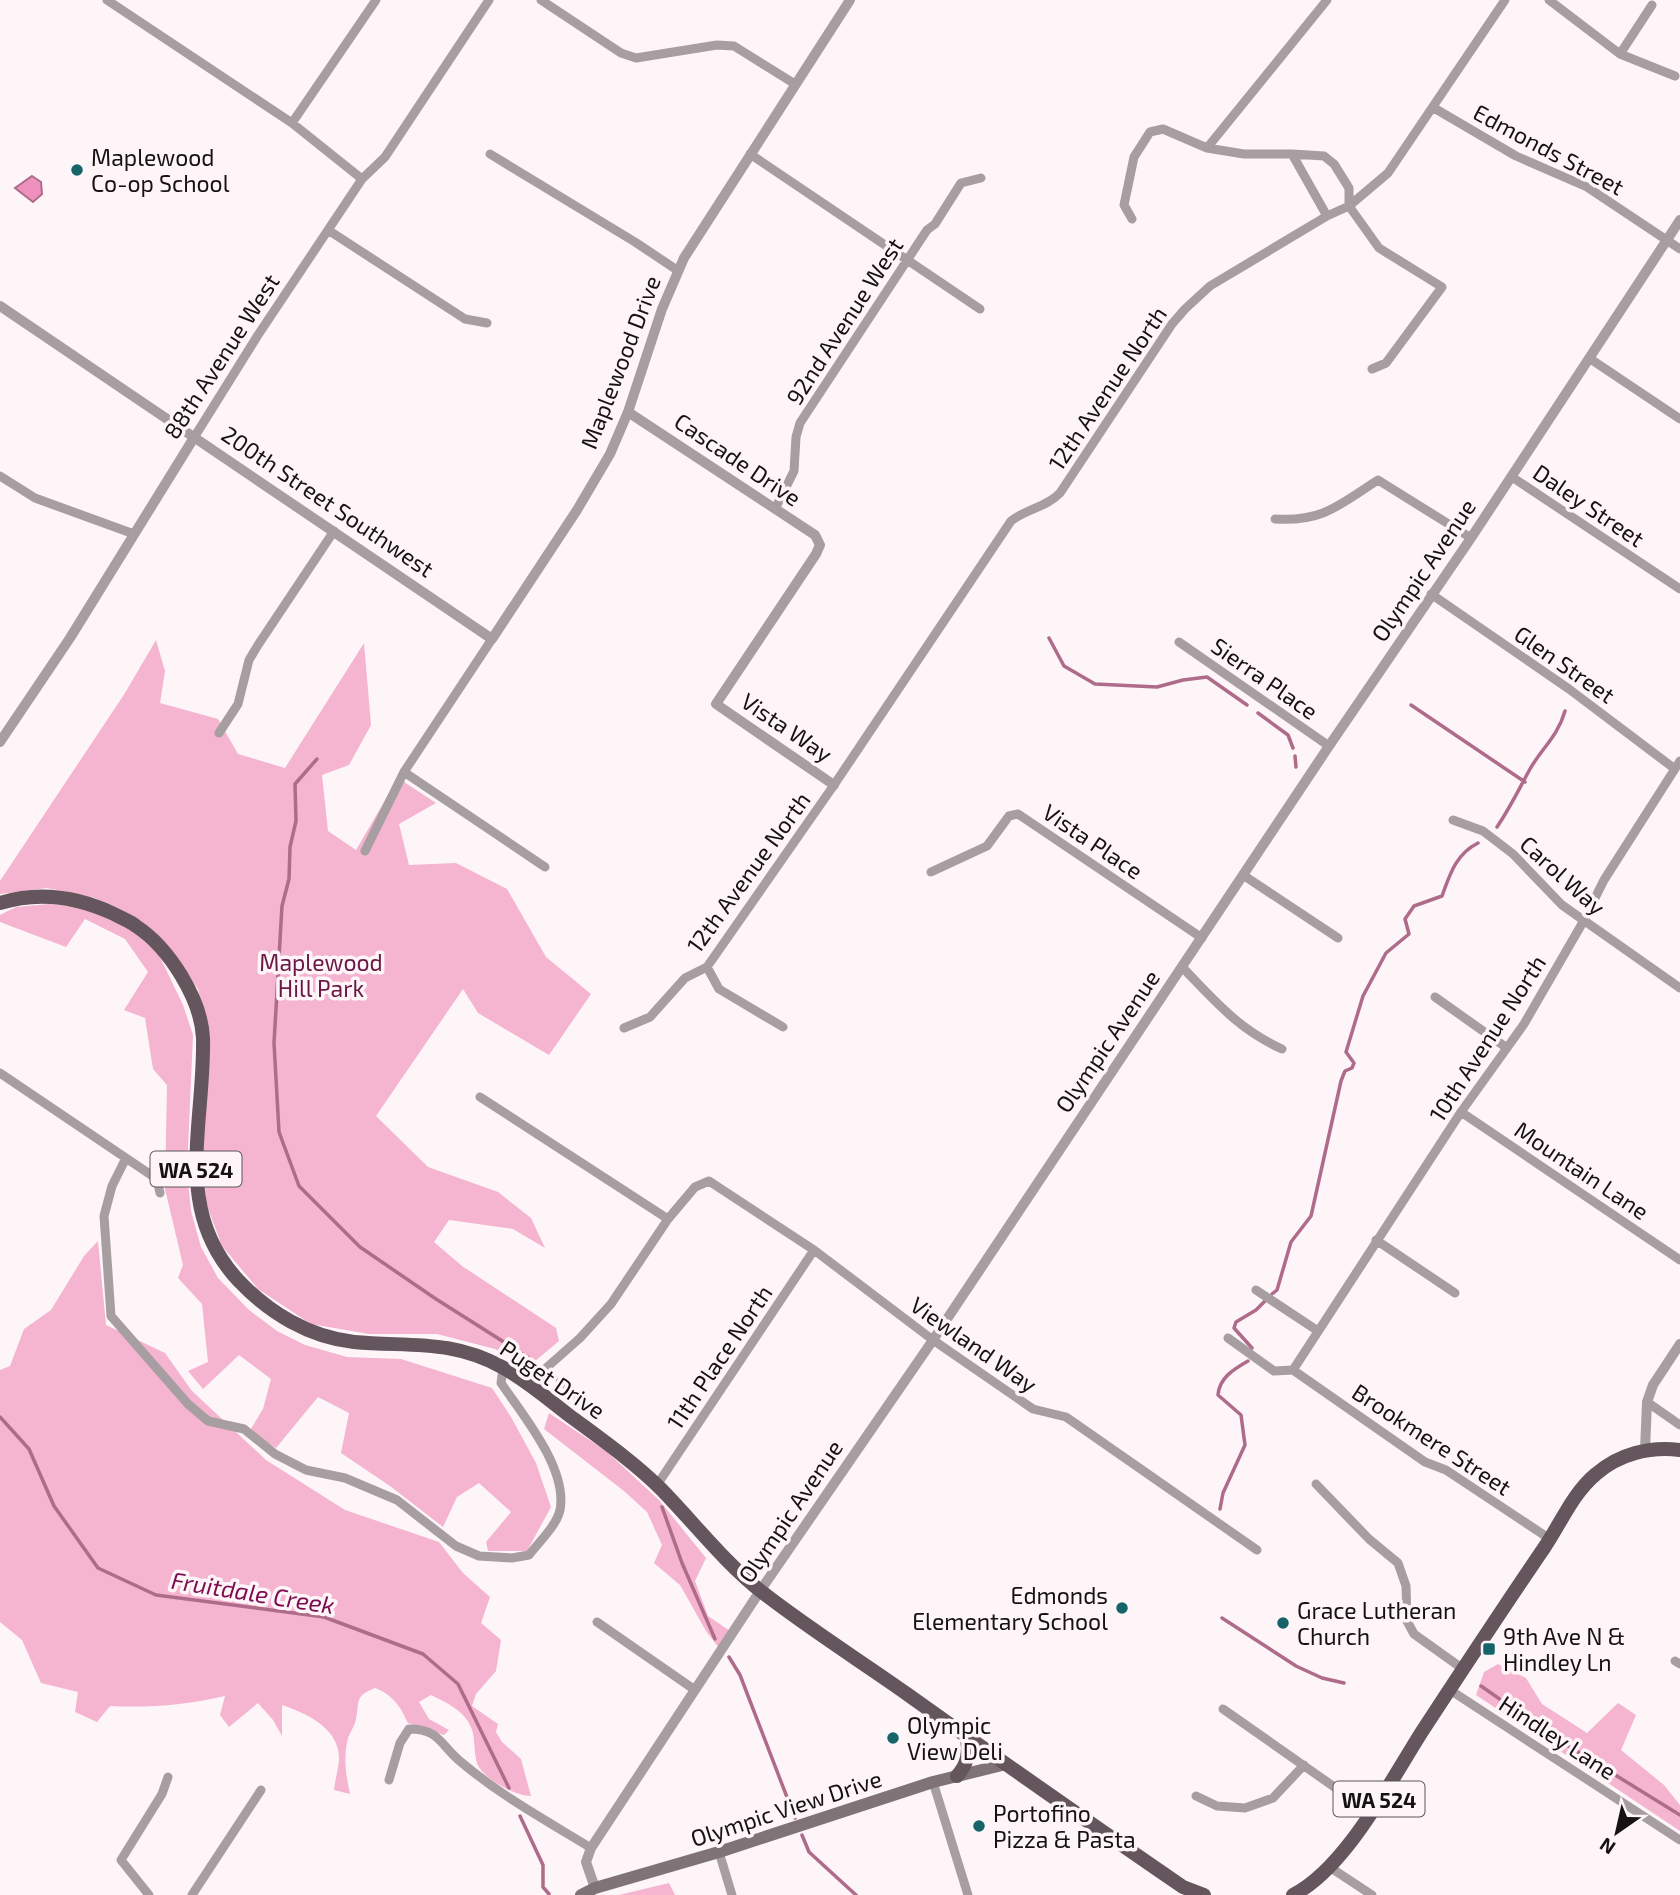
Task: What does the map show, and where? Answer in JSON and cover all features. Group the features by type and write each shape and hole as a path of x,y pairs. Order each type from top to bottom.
{"main road":[{"name":"Puget Drive","path":"0,903 47,895 92,904 136,925 165,952 191,991 203,1034 196,1158 198,1198 205,1226 215,1250 237,1279 285,1321 350,1341 444,1346 477,1356 503,1368 528,1384 656,1485 761,1591 1188,1891"},
{"name":"WA 524","path":"1293,1895 1331,1868 1550,1539 1578,1492 1611,1463 1645,1450 1680,1450"},
{"path":"957,1776 966,1764 967,1737"},
{"name":"Olympic View Drive","path":"581,1895 595,1888 719,1852 933,1782 1006,1764"},
{"name":"WA 524","path":"1188,1891 1204,1895"}],"street":[{"path":"107,0 292,123 362,179"},
{"path":"292,123 376,0"},
{"name":"88th Avenue West","path":"0,742 70,638 258,335 362,179 385,157 489,0"},
{"path":"541,0 621,53 636,58 716,45 734,46 795,85"},
{"name":"Maplewood Drive","path":"365,851 404,772 599,474 628,412 677,270 850,0"},
{"path":"1207,148 1326,0"},
{"name":"12th Avenue North","path":"624,1028 650,1017 685,978 707,967 834,785 1011,521 1021,513 1047,503 1060,493 1172,324 1210,286 1327,216 1349,206 1388,173 1504,0"},
{"path":"1549,0 1620,54 1675,76"},
{"path":"1620,54 1652,5"},
{"name":"Edmonds Street","path":"1434,108 1516,156 1587,187 1680,249"},
{"path":"1132,219 1125,205 1134,157 1150,132 1163,128 1207,148 1244,154 1292,153 1324,156 1334,164 1349,188 1349,206 1379,248 1441,287 1386,363 1372,369"},
{"path":"1292,153 1327,216"},
{"path":"750,154 980,309"},
{"path":"490,155 677,270"},
{"name":"92nd Avenue West","path":"775,509 794,471 796,437 800,423 961,183 981,178"},
{"name":"Olympic Avenue","path":"591,1848 761,1591 933,1340 1512,477 1680,220"},
{"path":"328,230 465,319 487,323"},
{"name":"200th Street Southwest","path":"0,306 492,639"},
{"path":"1589,358 1680,419"},
{"name":"Cascade Drive","path":"628,412 815,536 820,545 716,704"},
{"path":"0,476 35,498 134,534"},
{"name":"Daley Street","path":"1512,477 1680,589"},
{"path":"1275,519 1300,520 1323,515 1377,481 1471,538"},
{"path":"219,733 238,704 250,660 258,645 334,531"},
{"name":"Glen Street","path":"1431,594 1677,765"},
{"name":"Sierra Place","path":"1179,642 1329,746"},
{"name":"Vista Way","path":"716,704 834,785"},
{"name":"10th Avenue North","path":"1293,1370 1461,1112 1507,1048 1583,922 1604,880 1677,765"},
{"path":"404,772 545,867"},
{"name":"Vista Place","path":"931,872 987,846 1009,816 1017,814 1202,938"},
{"name":"Carol Way","path":"1453,820 1483,831 1513,854 1562,905 1583,922 1680,988"},
{"path":"1243,875 1338,938"},
{"path":"707,967 719,989 783,1027"},
{"path":"1182,967 1237,1023 1259,1039 1282,1049"},
{"path":"1435,997 1507,1048"},
{"path":"0,1073 157,1180 160,1193"},
{"path":"480,1097 668,1219 611,1304 580,1338 528,1384"},
{"name":"Mountain Lane","path":"1461,1112 1680,1260"},
{"path":"126,1158 112,1186 104,1216 111,1316 188,1404 208,1421 244,1429 275,1454 306,1469 345,1479 397,1500 456,1546 479,1556 512,1558 529,1555 554,1522 560,1511 560,1491 552,1463 501,1383 503,1368"},
{"name":"Viewland Way","path":"668,1219 695,1187 709,1181 814,1250 933,1340 1033,1409 1066,1417 1257,1550"},
{"path":"1376,1240 1455,1293"},
{"name":"11th Place North","path":"656,1485 814,1250"},
{"path":"1256,1290 1318,1331"},
{"path":"1228,1338 1274,1371 1293,1370"},
{"path":"1645,1450 1647,1402 1653,1385 1680,1344"},
{"name":"Brookmere Street","path":"1293,1370 1425,1462 1446,1470 1550,1539"},
{"path":"1647,1402 1680,1425"},
{"path":"1316,1484 1369,1539 1398,1563 1406,1586 1407,1621 1414,1634 1463,1669"},
{"path":"597,1622 695,1690"},
{"name":"Hindley Lane","path":"1450,1690 1680,1840"},
{"path":"1223,1709 1370,1812"},
{"path":"389,1780 400,1743 409,1729 425,1729 438,1738 459,1761 498,1791 591,1848 586,1862 595,1888"},
{"path":"1196,1796 1217,1807 1245,1808 1273,1798 1304,1765"},
{"path":"149,1895 121,1860 162,1794 168,1777"},
{"path":"933,1782 968,1895"},
{"path":"192,1895 261,1790"},
{"path":"719,1852 732,1895"},
{"path":"1331,1868 1372,1895"}],"green space":[{"name":"Maplewood Hill Park","path":"156,640 165,671 160,703 218,719 238,754 285,768 364,643 371,725 349,765 322,775 328,831 356,850 398,778 436,803 399,824 409,865 456,863 507,889 546,957 591,994 549,1055 478,1013 463,989 376,1116 428,1167 498,1192 531,1218 545,1248 513,1229 449,1220 434,1242 462,1266 556,1328 559,1341 528,1367 495,1349 437,1334 369,1334 311,1324 258,1289 222,1246 206,1203 203,1153 209,1030 198,989 174,953 140,920 95,898 47,888 0,894 0,881 125,693"},
{"path":"49,904 81,907 104,915 133,931 159,955 183,1005 193,1035 187,1171 191,1211 201,1247 218,1278 249,1310 277,1331 305,1345 347,1357 401,1359 492,1388 536,1463 551,1507 527,1551 488,1551 486,1542 511,1512 479,1483 457,1497 443,1527 341,1453 349,1413 318,1397 276,1448 249,1432 263,1409 271,1379 239,1355 203,1389 188,1371 208,1362 202,1304 178,1278 183,1265 165,1189 167,1085 153,1069 145,1018 124,1010 148,972 125,939 85,919 66,947 0,922 0,915 16,907"},
{"path":"98,1241 106,1325 165,1353 192,1391 266,1460 345,1510 439,1542 463,1573 490,1597 481,1623 501,1640 496,1671 476,1694 472,1706 498,1724 496,1732 502,1742 521,1759 531,1796 508,1790 480,1769 473,1734 467,1720 453,1707 431,1695 419,1702 429,1719 449,1730 444,1735 408,1723 402,1711 387,1694 375,1688 363,1694 348,1738 346,1753 350,1794 334,1790 339,1757 337,1746 327,1729 310,1717 282,1705 282,1736 273,1720 258,1703 229,1727 220,1715 225,1696 168,1705 110,1706 97,1722 75,1712 78,1692 41,1683 22,1640 0,1622 0,1370 10,1366 24,1329 51,1310 84,1256"},
{"path":"549,1413 606,1451 659,1500 706,1558 695,1581 708,1616 733,1633 719,1648 706,1631 680,1585 654,1563 662,1545 647,1512 544,1429"},
{"path":"1498,1664 1526,1678 1542,1704 1587,1733 1618,1703 1636,1715 1621,1750 1664,1785 1680,1805 1680,1831 1476,1695 1484,1672"},
{"path":"669,1883 675,1895 619,1895"}],"shaded area":[{"path":"32,176 41,182 42,194 33,202 15,188"}],"waterway":[{"path":"1049,638 1064,666 1095,684 1157,687 1207,677 1247,705"},
{"path":"1411,705 1525,782"},
{"path":"1497,827 1530,769 1558,728 1565,711"},
{"path":"1258,713 1288,735 1293,748"},
{"path":"1295,756 1296,767"},
{"path":"317,759 295,784 296,821 290,847 289,879 282,906 274,1043 279,1132 299,1186 360,1247 529,1358"},
{"path":"1272,1294 1277,1290 1291,1242 1311,1216 1341,1081 1345,1071 1352,1068 1354,1063 1346,1052 1363,996 1386,953 1409,934 1405,919 1414,906 1442,896 1459,859 1478,843"},
{"path":"1252,1348 1234,1328 1236,1322 1265,1301"},
{"path":"1220,1509 1223,1493 1245,1445 1241,1415 1218,1395 1219,1389 1228,1375 1248,1361"},
{"path":"554,1377 576,1399"},
{"name":"Fruitdale Creek","path":"0,1417 29,1449 54,1506 98,1568 156,1595 324,1617 423,1654 458,1684 509,1788"},
{"path":"662,1507 682,1563 715,1639"},
{"path":"1222,1618 1296,1666 1322,1678 1344,1683"},
{"path":"729,1657 740,1675 795,1818"},
{"path":"1481,1686 1557,1739 1680,1815"},
{"name":"Fruitdale Creek","path":"520,1816 543,1865 543,1887 549,1894"},
{"path":"802,1835 809,1852 856,1895"}],"place":[{"name":"Maplewood Co-op School","path":"77,170"},
{"name":"Edmonds Elementary School","path":"1122,1608"},
{"name":"Grace Lutheran Church","path":"1283,1623"},
{"name":"9th Ave N & Hindley Ln","path":"1489,1649"},
{"name":"Olympic View Deli","path":"893,1738"},
{"name":"Portofino Pizza & Pasta","path":"979,1826"}]}
